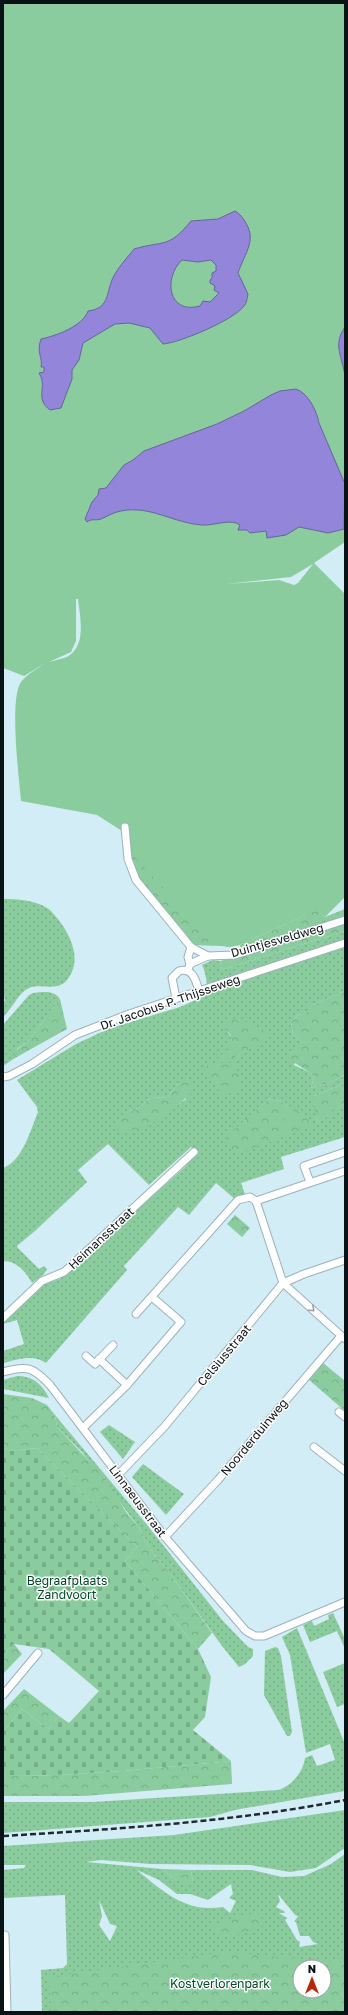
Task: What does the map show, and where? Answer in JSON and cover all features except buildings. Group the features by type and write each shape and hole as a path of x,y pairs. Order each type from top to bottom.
{"street":[{"path":"125,827 128,859 136,880 191,947 208,956"},
{"name":"Duintjesveldweg","path":"176,998 172,978 179,971 208,956 235,955 345,920"},
{"name":"Dr. Jacobus P. Thijsseweg","path":"3,1077 9,1076 32,1064 75,1034 176,998 345,943"},
{"path":"191,947 188,957 189,967 195,978 199,991"},
{"name":"Heimansstraat","path":"3,1318 42,1281 64,1272 194,1152"},
{"path":"310,1182 304,1166 345,1152"},
{"path":"256,1200 345,1170"},
{"path":"136,1314 238,1200 250,1197 256,1200 284,1283 343,1337"},
{"name":"Celsiusstraat","path":"118,1475 165,1426 284,1283 304,1274 345,1260"},
{"path":"83,1428 127,1385 181,1322 152,1296"},
{"name":"Noorderduinweg","path":"165,1537 208,1492 343,1337"},
{"path":"86,1356 95,1364 113,1345"},
{"path":"99,1359 127,1385"},
{"name":"Linnaeusstraat","path":"3,1372 18,1368 29,1368 38,1372 83,1428 165,1537 246,1631 260,1637 345,1602"},
{"path":"339,1412 345,1417"},
{"path":"314,1447 345,1471"},
{"path":"3,1695 38,1653"},
{"path":"4,1935 6,2012"}],"green space":[{"path":"3,3 345,3 345,542 314,563 345,594 345,897 325,917 315,908 299,918 240,945 230,947 217,945 137,859 122,831 97,815 21,801 15,721 17,691 23,679 45,663 24,676 3,668","holes":["313,564 298,583 294,585 279,580 226,584 291,577","76,599 78,599 81,622 80,639 73,652 67,657 49,662 71,652 76,641"]},
{"path":"132,818 230,947 198,945 191,943 186,934 138,879 129,858"},
{"path":"3,899 31,902 42,905 48,909 58,919 67,933 71,941 75,957 72,973 63,984 59,986 39,986 25,990 3,1017 3,1001 5,1001 3,991"},
{"path":"315,907 325,917 345,909 345,917 241,950 240,945 299,918"},
{"path":"345,923 345,931 222,970 220,961 274,947"},
{"path":"345,931 345,991 308,1007 308,1011 297,1016 291,1022 293,1035 303,1043 294,1065 309,1072 314,1077 311,1088 329,1083 345,1075 345,1083 314,1096 317,1123 345,1103 345,1137 281,1157 284,1169 241,1183 246,1197 236,1200 216,1183 189,1215 178,1207 124,1266 127,1270 46,1363 41,1360 25,1358 4,1363 3,1351 24,1344 17,1320 3,1324 3,1322 44,1284 60,1279 185,1167 194,1149 191,1147 149,1185 108,1144 78,1170 87,1182 18,1245 17,1247 39,1269 44,1266 47,1269 44,1274 32,1283 27,1275 17,1265 8,1261 3,1261 3,1168 10,1165 21,1152 38,1112 37,1107 17,1080 76,1044 108,1029 180,1007 209,994 205,972 202,965 213,960 220,961 222,970","holes":["226,1029 269,1038 226,1062 232,1038","189,1079 186,1099 150,1124 136,1129 128,1111 136,1110 150,1098 168,1097 178,1084","270,1098 275,1101 280,1100 288,1107 226,1138"]},
{"path":"345,991 345,1075 329,1083 311,1088 314,1077 290,1060 289,1057 297,1046 303,1043 293,1035 291,1022 297,1016 308,1011 308,1007"},
{"path":"33,993 51,993 58,996 60,999 28,1041 17,1049 15,1058 3,1066 3,1025 29,995"},
{"path":"60,999 67,1029 15,1058 14,1052 28,1041"},
{"path":"225,1020 237,1020 252,1024 267,1032 269,1039 235,1057 233,1062 215,1062 227,1049 231,1040 231,1035 221,1027"},
{"path":"209,1063 235,1065 235,1071 242,1074 239,1087 224,1098 205,1070"},
{"path":"187,1079 191,1080 192,1092 176,1106 154,1122 142,1128 118,1132 117,1124 128,1111 136,1110 150,1098 168,1097 178,1084"},
{"path":"345,1083 345,1103 317,1123 313,1101 314,1096"},
{"path":"270,1098 275,1101 280,1100 288,1107 296,1105 313,1123 312,1127 235,1154 225,1138"},
{"path":"293,1110 302,1118 285,1135 277,1126"},
{"path":"235,1215 250,1228 242,1237 227,1224"},
{"path":"322,1362 345,1381 345,1411 308,1379"},
{"path":"17,1376 32,1379 40,1385 49,1398 3,1389 3,1380"},
{"path":"3,1394 32,1398 47,1405 55,1415 57,1427 105,1478 126,1512 140,1529 148,1546 171,1575 212,1633 198,1649 125,1561 137,1547 37,1448 9,1451 3,1447"},
{"path":"55,1415 148,1526 223,1621 248,1647 253,1649 253,1656 245,1664 239,1667 222,1646 171,1575 148,1546 140,1529 82,1452 57,1427"},
{"path":"109,1425 135,1442 123,1459 100,1432"},
{"name":"Begraafplaats Zandvoort","path":"3,1447 9,1451 37,1448 137,1547 125,1561 198,1649 211,1677 205,1717 193,1730 231,1761 90,1773 33,1776 5,1776 3,1774 3,1732 22,1709 48,1729 59,1716 69,1723 99,1691 49,1649 14,1644 3,1655"},
{"path":"143,1464 184,1494 166,1515 132,1477"},
{"path":"333,1613 345,1639 345,1649 337,1631 310,1642 303,1625 312,1621 314,1626 329,1619 328,1615"},
{"path":"297,1628 345,1744 345,1791 235,1810 210,1817 3,1833 3,1802 93,1802 278,1790 288,1785 296,1778 302,1768 305,1758 312,1755 317,1766 335,1760 330,1744 306,1753 290,1655 282,1637"},
{"path":"14,1644 22,1654 3,1674 3,1655"},
{"path":"275,1647 278,1648 281,1656 292,1732 290,1736 287,1736 264,1695 265,1651"},
{"path":"345,1663 345,1704 337,1707 323,1672"},
{"path":"24,1689 59,1716 48,1729 22,1709 3,1732 3,1711"},
{"path":"231,1761 232,1784 84,1796 3,1796 3,1774 5,1776 33,1776 90,1773"},
{"path":"345,1810 345,1848 316,1868 290,1872 250,1865 150,1864 101,1860 86,1862 162,1869 176,1880 193,1883 191,1870 252,1870 282,1877 304,1876 331,1864 345,1854 345,1966 341,1958 345,2012 42,2012 41,1970 63,1968 67,1964 65,1895 3,1898 3,1870 24,1868 26,1865 3,1865 3,1846 174,1835","holes":["137,1870 159,1880 177,1894 190,1894 208,1900 231,1884 233,1894 229,1898 236,1901 230,1913 223,1907 197,1907 186,1904 166,1893","278,1894 295,1915 298,1916 294,1922 296,1922 300,1936 309,1936 313,1942 318,1944 299,1947 300,1942 297,1940 285,1920 287,1918 279,1913 285,1913 284,1911 276,1907 280,1901","99,1900 110,1924 117,1926 110,1941 99,1925 102,1916"]},
{"path":"162,1869 191,1870 193,1883 190,1885 176,1880"},
{"path":"258,1913 266,1925 233,1936 219,1938 212,1926 239,1916"},
{"name":"Kostverlorenpark","path":"225,1952 302,1959 292,1959 292,1999 332,1999 332,1962 335,1962 342,1957 345,1963 345,2012 51,2012 49,1977"}],"shaded area":[{"path":"235,211 241,216 248,227 250,234 249,246 238,273 248,294 244,306 238,312 218,324 171,343 163,344 150,328 129,323 115,324 83,343 79,360 72,370 72,379 61,408 50,410 45,406 42,397 42,383 39,373 44,372 44,367 41,367 39,351 41,339 68,330 81,321 88,311 101,306 107,297 115,274 134,249 171,240 177,236 191,221 218,219","holes":["182,260 198,262 211,260 216,265 216,271 212,273 210,283 215,286 214,290 219,293 210,302 203,301 200,306 189,307 181,305 175,300 172,293 172,276"]},
{"path":"345,327 345,377 339,352 339,340"},
{"path":"296,389 308,398 314,408 345,484 344,529 328,533 299,527 286,535 267,538 266,531 250,533 247,530 238,530 240,525 232,522 207,525 191,524 142,510 113,513 101,519 87,522 85,519 92,502 98,495 99,489 106,488 124,465 144,451 217,424 280,391"}],"railway":[{"path":"3,1836 175,1824 303,1808 345,1800"}]}
